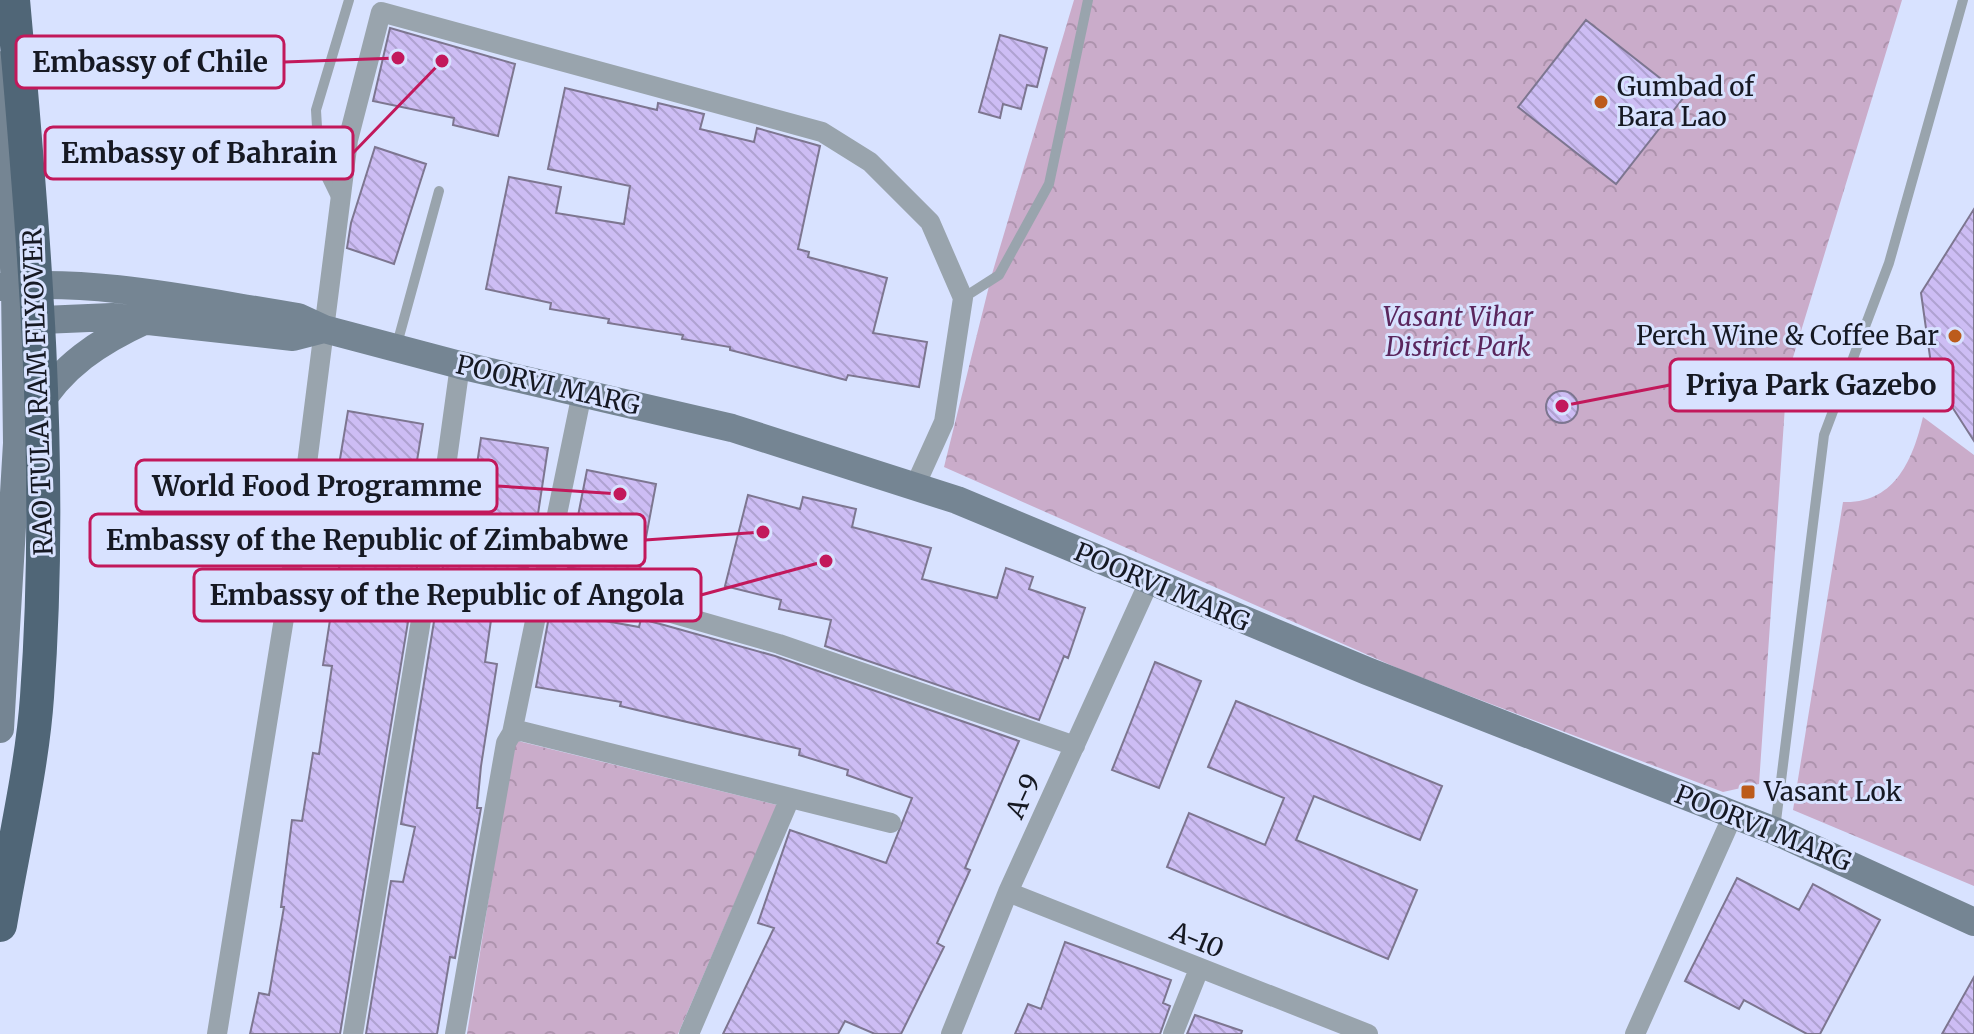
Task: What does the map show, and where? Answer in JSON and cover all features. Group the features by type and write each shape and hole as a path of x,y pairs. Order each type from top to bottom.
{"highway":[{"name":"RAO TULA RAM FLYOVER","path":"0,925 37,701 46,500 33,223 13,0"}],"main road":[{"path":"0,0 8,321 17,443 0,729"},
{"name":"POORVI MARG","path":"7,286 113,289 298,317 324,329 460,365 732,428 915,486 1775,831 1974,922"},
{"name":"POORVI MARG","path":"8,321 112,317 293,337 324,329"},
{"path":"17,443 60,376 88,351 146,320"},
{"path":"0,498 13,524"}],"street":[{"path":"217,1034 300,519 353,111 381,12 822,132 870,162 930,222 963,298 944,422 915,486"},
{"path":"353,1034 445,474 460,365"},
{"path":"455,1034 506,743 512,733 582,393"},
{"path":"542,576 779,644 1075,746"},
{"name":"A-9","path":"951,1034 1008,892 1149,582"},
{"path":"512,733 521,731 891,823"},
{"path":"689,1034 790,798"},
{"path":"1635,1034 1733,815"},
{"name":"A-10","path":"1008,892 1199,969 1321,1025 1368,1034"},
{"path":"1173,1034 1199,969"}],"lane":[{"path":"340,204 319,162 316,110 349,0"},
{"path":"963,298 999,275 1049,184 1088,0"},
{"path":"1775,831 1824,435 1889,263 1963,0"},
{"path":"397,346 439,191"}],"green space":[{"name":"Vasant Vihar District Park","path":"1074,0 1902,0 1787,377 1759,784 1723,792 1404,671 944,467 992,274"},
{"path":"1923,417 1974,455 1974,886 1793,810 1843,502 1861,501 1889,487 1907,463"},
{"path":"514,740 777,805 678,1034 467,1034"}],"building":[{"name":"Gumbad of Bara Lao","path":"1586,20 1684,97 1616,184 1518,107"},
{"path":"390,28 515,64 498,136 453,125 454,118 373,101"},
{"path":"1000,35 1047,48 1037,87 1027,85 1021,109 1003,104 1000,118 979,112"},
{"path":"565,88 657,110 658,103 704,114 700,129 754,142 757,128 820,146 798,249 809,252 808,257 887,278 873,333 927,342 919,387 848,375 846,380 730,350 730,347 682,339 683,335 608,323 609,319 550,309 551,303 486,289 509,177 561,187 556,213 624,224 630,186 548,169"},
{"path":"375,147 426,164 394,264 347,248 351,223"},
{"path":"1974,209 1974,441 1940,388 1931,364 1921,293"},
{"path":"1562,391 1573,396 1578,407 1573,418 1562,423 1551,418 1546,407 1551,396"},
{"path":"348,411 423,424 406,528 420,530 420,549 340,1034 250,1034 259,993 269,995 284,907 281,907 292,820 302,821 313,753 319,754 332,666 323,665 332,607 335,607 345,510 332,507"},
{"path":"481,438 548,448 536,527 469,516"},
{"path":"587,470 656,484 638,580 568,567"},
{"path":"748,495 800,509 803,497 856,509 852,527 931,548 922,579 997,598 1006,568 1033,577 1029,589 1085,608 1068,658 1064,656 1039,720 825,646 831,620 779,609 781,600 725,586"},
{"path":"445,554 528,568 521,610 493,606 485,662 497,664 481,766 477,808 481,808 455,958 450,957 437,1034 366,1034 391,881 403,882 415,827 401,824"},
{"path":"550,611 639,627 641,619 664,625 775,656 1019,741 965,868 970,870 937,943 944,947 901,1034 875,1034 845,1021 838,1034 723,1034 774,928 758,923 790,830 886,863 912,798 847,775 848,770 799,755 800,749 620,706 621,702 536,687"},
{"path":"1155,662 1201,681 1159,788 1112,770"},
{"path":"1236,701 1442,786 1420,840 1314,796 1296,840 1417,890 1388,959 1167,867 1189,813 1265,845 1284,798 1208,767"},
{"path":"1737,878 1799,910 1813,884 1880,920 1820,1034 1807,1034 1744,1000 1739,1009 1685,981"},
{"path":"1065,942 1171,980 1163,1003 1170,1006 1160,1034 1015,1034 1028,1004 1041,1009"},
{"path":"1974,977 1974,1034 1942,1034"},
{"path":"1195,1015 1242,1031 1241,1034 1187,1034"}],"place":[{"name":"Embassy of Chile","path":"398,58"},
{"name":"Embassy of Bahrain","path":"442,61"},
{"name":"Gumbad of Bara Lao","path":"1601,102"},
{"name":"Perch Wine & Coffee Bar","path":"1955,336"},
{"name":"Priya Park Gazebo","path":"1562,406"},
{"name":"World Food Programme","path":"620,494"},
{"name":"Embassy of the Republic of Zimbabwe","path":"763,532"},
{"name":"Embassy of the Republic of Angola","path":"826,561"},
{"name":"Vasant Lok","path":"1748,792"}]}
